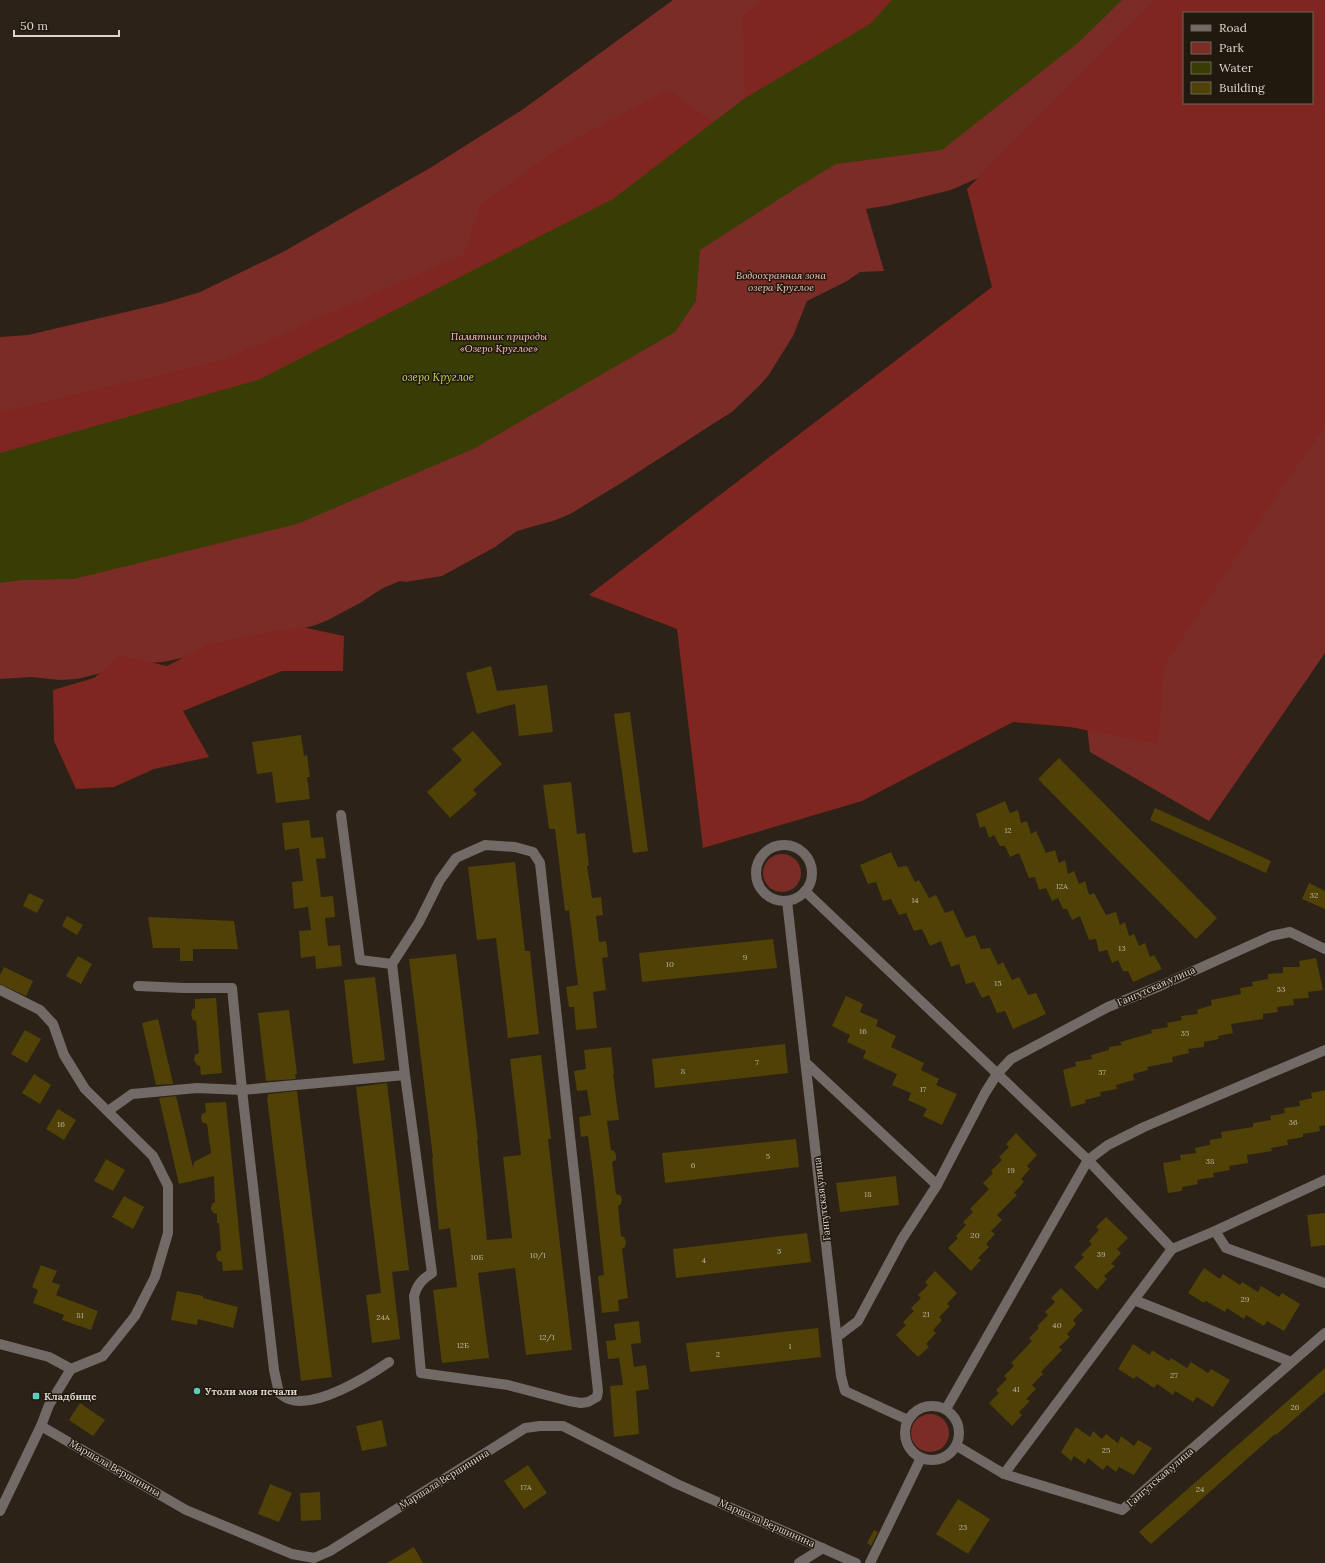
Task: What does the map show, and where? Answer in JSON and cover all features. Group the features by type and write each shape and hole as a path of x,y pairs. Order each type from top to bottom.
{"street":[{"path":"341,815 360,960 392,964"},
{"path":"485,845 515,847 533,852 540,863 598,1391 597,1397 588,1402 581,1403 508,1385 421,1373 414,1296 417,1287 425,1277 432,1274 405,1075 392,964 419,922 440,880 456,858 485,845"},
{"path":"782,845 791,846 806,856 812,874 810,883 805,891 798,897 788,901 772,899 764,894 756,878 756,868 759,860 765,852 773,847 782,845"},
{"path":"805,891 1088,1160 1172,1249"},
{"name":"Гангутская улица","path":"788,901 842,1376 845,1391 908,1420"},
{"name":"Гангутская улица","path":"838,1336 858,1321 902,1239 937,1185 985,1093 997,1074 1011,1058 1108,1007 1160,986 1271,936 1290,932 1325,948"},
{"path":"138,986 232,988 242,1090 274,1370 278,1392 288,1399 298,1401 326,1397 371,1374 389,1362"},
{"path":"0,990 40,1010 53,1024 64,1055 85,1089 153,1156 168,1186 168,1233 154,1278 135,1316 103,1356 70,1369 49,1405 41,1426 0,1512"},
{"path":"946,1409 1088,1160 1108,1145 1144,1127 1325,1050"},
{"path":"806,1063 937,1185"},
{"path":"108,1111 132,1094 197,1088 242,1090 405,1075"},
{"path":"1004,1474 1172,1249 1216,1231 1325,1180"},
{"path":"1216,1231 1226,1248 1325,1282"},
{"path":"1134,1300 1291,1362"},
{"name":"Гангутская улица","path":"956,1446 1004,1474 1122,1510 1325,1333"},
{"path":"0,1344 49,1357 70,1369"},
{"path":"928,1406 937,1406 946,1409 953,1415 958,1423 960,1432 959,1441 948,1456 939,1460 930,1461 920,1458 913,1453 905,1438 905,1429 908,1420 916,1411 928,1406"},
{"name":"Маршала Вершинина","path":"41,1426 186,1510 292,1554 314,1558 330,1551 525,1428 540,1426 563,1426 678,1484 856,1563"},
{"path":"870,1563 920,1458"},
{"path":"799,1563 823,1548"}],"green space":[{"name":"Памятник природы «Озеро Круглое»","path":"673,0 1186,0 1007,165 951,190 890,205 866,209 884,271 860,272 847,281 807,301 793,336 768,376 733,411 570,514 556,520 517,531 495,547 442,576 406,582 400,581 383,588 360,603 316,625 215,651 163,662 142,663 77,679 60,680 31,677 0,679 0,337 28,335 164,303 200,292 283,252 430,168 522,110"},
{"path":"1325,35 1325,653 1209,821 1090,752 1043,360 1311,104 1313,104"},
{"path":"782,854 792,857 798,863 801,873 798,883 792,889 782,892 772,889 766,883 763,873 766,863 772,857"},
{"path":"930,1414 940,1417 946,1423 949,1433 946,1443 940,1449 930,1452 920,1449 914,1443 911,1433 914,1423 920,1417"}],"shaded area":[{"path":"762,0 892,0 870,24 745,98 743,17"},
{"path":"1154,0 1325,0 1325,427 1288,479 1164,666 1158,744 1070,727 1013,722 862,801 703,848 677,629 589,595 992,287 967,189"},
{"path":"668,90 713,122 613,199 258,380 0,453 0,412 224,360 464,254 481,204 562,146"},
{"path":"302,627 344,636 343,671 282,671 183,711 209,757 154,769 114,787 76,789 54,741 53,690 94,678 120,655 167,666 212,643"}],"water":[{"name":"озеро Круглое","path":"892,0 1122,0 1079,42 942,150 836,164 700,250 696,301 675,332 473,449 297,524 74,579 23,580 0,583 0,453 258,380 613,199 745,98 870,24"}],"building":[{"path":"491,666 497,691 547,685 553,732 519,736 515,704 477,714 466,673"},
{"path":"630,712 648,851 633,853 614,714"},
{"path":"473,731 502,764 473,790 477,794 450,818 427,792 462,760 452,749"},
{"path":"301,735 304,756 307,755 310,777 307,777 310,799 276,803 272,772 257,774 252,742"},
{"path":"1059,758 1217,918 1196,939 1038,779"},
{"path":"571,782 577,834 585,833 589,865 587,866 592,898 601,897 603,915 596,916 599,942 606,941 608,957 602,958 606,990 593,992 597,1028 576,1030 574,1007 569,1007 566,987 578,985 569,910 565,911 555,829 549,829 543,785"},
{"path":"1005,801 1010,813 1018,810 1021,823 1027,821 1031,834 1036,831 1046,853 1055,850 1059,863 1065,860 1068,874 1074,871 1079,884 1085,881 1089,895 1094,893 1106,915 1116,912 1120,925 1125,922 1129,936 1134,934 1139,946 1145,943 1150,957 1154,955 1162,969 1133,982 1128,971 1123,971 1118,960 1112,963 1107,950 1099,952 1096,939 1089,940 1080,916 1072,920 1067,909 1063,909 1058,898 1052,901 1046,888 1039,890 1035,877 1029,878 1019,853 1010,857 1005,846 1000,846 994,835 989,838 985,826 980,828 976,814"},
{"path":"1155,808 1271,861 1266,873 1150,820"},
{"path":"309,820 311,838 323,837 326,858 316,859 321,897 333,896 335,917 325,918 328,946 340,945 342,966 316,969 315,956 301,958 299,931 311,930 308,907 294,909 292,882 303,881 299,848 285,850 282,823"},
{"path":"891,852 898,867 907,866 915,882 919,880 929,898 936,895 945,913 953,910 966,938 975,935 981,949 990,948 998,965 1003,962 1012,980 1019,977 1028,995 1036,993 1046,1014 1013,1029 1005,1011 997,1013 989,995 982,998 974,982 966,984 959,964 951,967 941,941 930,946 922,929 914,931 906,913 899,915 891,899 883,901 876,882 868,884 860,865"},
{"path":"515,862 525,951 530,951 539,1034 508,1038 496,938 477,940 468,867"},
{"path":"1309,883 1325,891 1325,909 1302,899"},
{"path":"29,893 44,900 37,913 23,906"},
{"path":"67,916 83,925 77,935 62,926"},
{"path":"148,917 234,921 238,949 193,949 193,961 180,961 180,948 153,948"},
{"path":"773,939 777,968 642,982 639,953"},
{"path":"456,954 478,1140 487,1240 512,1238 503,1157 521,1155 510,1059 541,1055 551,1139 548,1139 572,1350 526,1355 515,1268 478,1273 489,1358 442,1363 433,1290 457,1287 450,1228 439,1230 433,1158 409,959"},
{"path":"78,956 92,964 81,984 66,976"},
{"path":"1316,958 1323,990 1308,992 1309,998 1293,999 1294,1005 1277,1007 1278,1012 1263,1014 1263,1019 1231,1024 1233,1033 1218,1036 1219,1039 1204,1042 1204,1047 1188,1049 1189,1053 1172,1057 1173,1062 1147,1067 1148,1070 1133,1074 1134,1080 1116,1085 1117,1089 1100,1092 1101,1096 1085,1100 1086,1103 1071,1107 1063,1070 1076,1066 1075,1062 1092,1059 1091,1055 1109,1050 1109,1047 1122,1045 1120,1042 1152,1033 1151,1030 1168,1027 1167,1023 1182,1020 1181,1016 1198,1014 1197,1010 1212,1005 1211,1000 1241,994 1240,988 1253,986 1252,982 1268,979 1268,974 1283,973 1283,967 1300,967 1299,961"},
{"path":"4,967 33,981 26,996 0,984 0,975"},
{"path":"375,977 385,1060 353,1064 344,980"},
{"path":"846,996 863,1004 860,1012 878,1020 876,1026 896,1036 891,1047 924,1063 921,1070 939,1079 936,1085 957,1094 942,1125 923,1116 927,1109 908,1100 911,1093 892,1085 897,1074 863,1058 866,1051 847,1042 850,1035 832,1026"},
{"path":"216,998 222,1073 201,1075 200,1066 197,1065 194,1060 195,1055 199,1053 196,1021 193,1020 191,1015 192,1010 195,1008 195,999"},
{"path":"289,1010 297,1074 295,1074 296,1079 266,1081 258,1013"},
{"path":"158,1019 173,1084 156,1085 142,1023"},
{"path":"25,1030 41,1039 27,1063 11,1054"},
{"path":"785,1044 788,1073 655,1088 652,1059"},
{"path":"611,1047 619,1120 607,1121 611,1150 614,1151 616,1155 616,1160 612,1162 616,1194 620,1195 622,1199 621,1204 618,1206 621,1236 624,1237 626,1241 625,1247 622,1249 628,1298 618,1300 619,1311 602,1313 598,1276 604,1275 593,1173 588,1136 581,1137 579,1117 591,1115 587,1090 577,1091 574,1071 586,1069 584,1050"},
{"path":"34,1074 51,1085 40,1104 22,1093"},
{"path":"387,1083 409,1270 392,1272 400,1339 372,1343 366,1295 381,1293 356,1087"},
{"path":"1325,1090 1325,1125 1319,1126 1320,1131 1303,1134 1303,1137 1287,1140 1288,1145 1271,1148 1272,1151 1247,1155 1248,1163 1229,1166 1230,1170 1213,1173 1214,1177 1197,1180 1198,1184 1182,1187 1182,1191 1168,1193 1163,1163 1181,1160 1180,1155 1196,1153 1195,1148 1210,1145 1210,1140 1222,1138 1221,1132 1253,1127 1253,1123 1271,1120 1270,1116 1285,1113 1284,1108 1300,1106 1299,1101 1312,1098 1311,1093"},
{"path":"297,1091 332,1377 301,1381 267,1097 268,1094"},
{"path":"176,1096 193,1168 194,1162 211,1153 207,1124 203,1123 201,1119 202,1114 206,1112 205,1103 226,1102 243,1270 223,1271 222,1262 218,1261 216,1257 217,1252 221,1250 217,1214 213,1213 211,1209 212,1204 215,1202 214,1176 179,1184 159,1098"},
{"path":"58,1109 76,1120 64,1140 46,1129"},
{"path":"1016,1133 1037,1155 1027,1166 1030,1169 1021,1179 1024,1182 1014,1193 1017,1195 997,1215 1002,1220 991,1231 995,1234 986,1244 989,1247 978,1258 981,1260 971,1271 948,1248 958,1238 956,1236 966,1225 963,1222 973,1212 970,1209 989,1189 983,1183 993,1173 991,1171 1002,1160 999,1157 1009,1147 1006,1144"},
{"path":"796,1139 799,1167 665,1183 662,1153"},
{"path":"106,1159 125,1170 113,1191 94,1181"},
{"path":"896,1176 899,1205 840,1212 836,1183"},
{"path":"124,1196 144,1207 133,1229 112,1217"},
{"path":"1325,1213 1325,1245 1311,1247 1307,1215"},
{"path":"1106,1217 1128,1238 1117,1249 1121,1253 1111,1264 1115,1266 1104,1276 1107,1279 1097,1290 1074,1267 1084,1257 1081,1255 1092,1244 1089,1241 1099,1230 1096,1227"},
{"path":"807,1233 811,1262 676,1278 673,1249"},
{"path":"41,1265 57,1271 52,1282 60,1285 56,1295 98,1311 91,1330 62,1320 64,1315 33,1303 38,1290 32,1287"},
{"path":"1204,1268 1220,1279 1223,1274 1240,1285 1242,1282 1258,1292 1261,1286 1279,1297 1282,1293 1300,1304 1284,1331 1267,1321 1264,1326 1246,1315 1244,1319 1227,1308 1225,1312 1206,1301 1204,1303 1188,1293"},
{"path":"935,1271 957,1293 947,1304 950,1306 939,1317 942,1320 933,1330 936,1333 926,1344 929,1347 918,1357 896,1335 906,1325 903,1322 914,1311 911,1308 921,1298 918,1295 928,1285 925,1282"},
{"path":"1061,1288 1083,1310 1073,1320 1076,1324 1067,1334 1070,1337 1059,1347 1062,1350 1041,1372 1043,1374 1032,1385 1036,1389 1026,1399 1030,1401 1019,1412 1022,1415 1012,1426 989,1403 999,1393 996,1390 1007,1379 1004,1376 1014,1366 1011,1363 1032,1341 1029,1338 1039,1328 1037,1326 1048,1315 1045,1312 1055,1302 1051,1298"},
{"path":"177,1291 203,1296 203,1298 238,1307 233,1328 198,1319 197,1325 171,1320"},
{"path":"639,1321 641,1343 631,1344 634,1367 646,1365 649,1389 636,1391 639,1434 614,1437 610,1386 623,1385 619,1358 608,1359 606,1341 616,1340 614,1324"},
{"path":"818,1328 821,1357 690,1372 686,1343"},
{"path":"1133,1344 1150,1355 1152,1350 1169,1361 1171,1358 1187,1368 1191,1362 1208,1373 1211,1369 1230,1380 1213,1407 1197,1397 1193,1402 1175,1391 1173,1395 1157,1384 1154,1388 1136,1376 1134,1379 1118,1369"},
{"path":"1325,1368 1325,1392 1276,1435 1275,1434 1151,1544 1139,1532"},
{"path":"80,1403 105,1420 93,1436 69,1420"},
{"path":"382,1420 387,1446 362,1451 356,1426"},
{"path":"1076,1427 1090,1437 1093,1431 1102,1439 1106,1434 1118,1443 1121,1436 1134,1446 1138,1440 1152,1448 1134,1475 1119,1467 1116,1472 1107,1465 1103,1470 1088,1458 1085,1464 1074,1456 1071,1461 1061,1452"},
{"path":"528,1465 547,1493 524,1509 504,1481"},
{"path":"270,1484 292,1493 279,1522 258,1514"},
{"path":"320,1492 321,1520 301,1521 300,1493"},
{"path":"958,1499 990,1519 968,1554 936,1534"},
{"path":"874,1530 878,1532 871,1546 867,1543"},
{"path":"414,1547 423,1563 387,1563"}],"place":[{"name":"Утоли моя печали","path":"197,1391"},
{"name":"Кладбище","path":"36,1396"}],"park label":[{"name":"Водоохранная зона озера Круглое","path":"781,280"}]}
